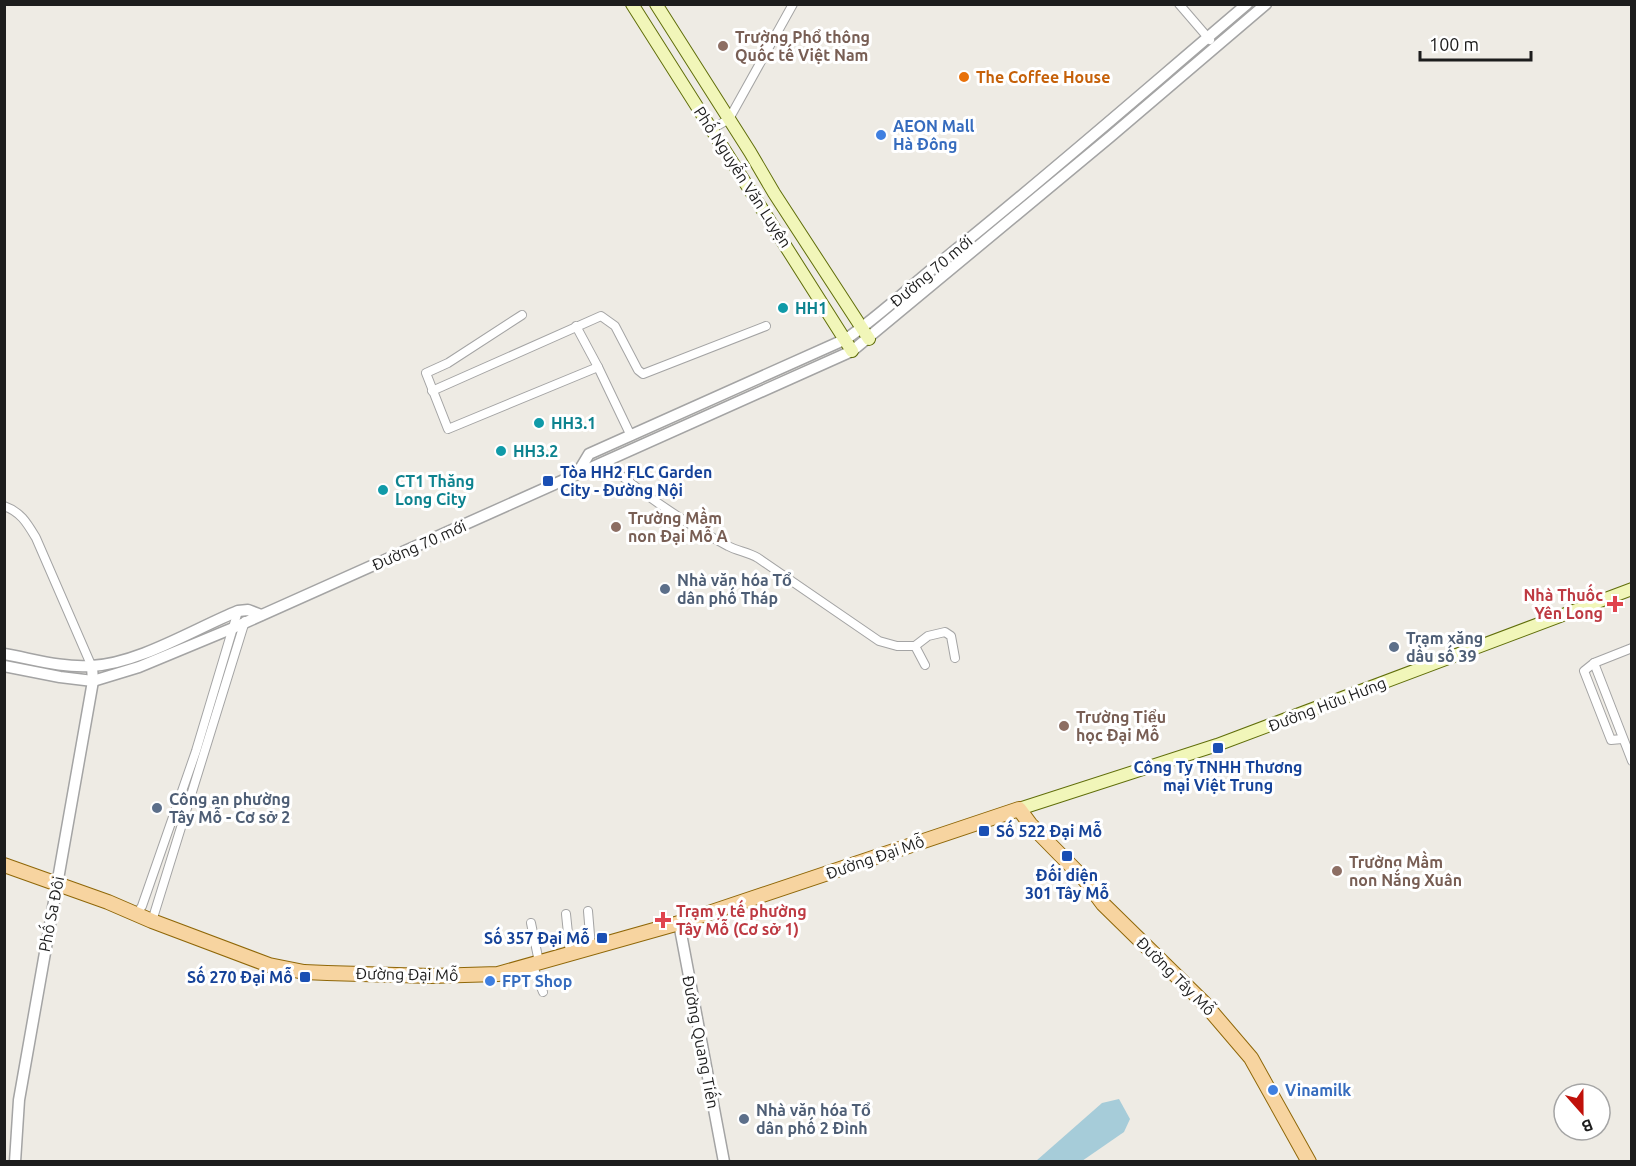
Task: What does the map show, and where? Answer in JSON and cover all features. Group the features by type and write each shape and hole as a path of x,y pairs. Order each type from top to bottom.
{"main road":[{"name":"Phố Nguyễn Văn Luyện","path":"632,4 852,351"},
{"name":"Phố Nguyễn Văn Luyện","path":"656,4 774,193 866,333"},
{"name":"Đường Hữu Hưng","path":"1018,809 1217,745 1632,589"},
{"name":"Đường Đại Mỗ","path":"4,865 108,902 269,965 304,972 431,976 498,974 679,923 1018,809"},
{"name":"Đường Tây Mỗ","path":"1018,809 1085,880 1103,904 1204,1003 1251,1058 1309,1161"}],"street":[{"path":"712,129 729,119 793,4"},
{"path":"1179,4 1216,47"},
{"name":"Đường 70 mới","path":"4,666 93,681 139,667 233,628 852,351 866,333 1020,205 1247,4"},
{"path":"1020,205 1266,4"},
{"path":"522,315 448,363 426,373 448,429 598,366"},
{"path":"432,391 601,316 615,326 638,370 643,374 766,326"},
{"path":"576,326 631,435"},
{"name":"Đường 70 mới","path":"577,474 589,454 846,339 866,333"},
{"path":"604,462 660,504 730,548 745,551 758,558 879,641 897,646 915,646 928,636 945,632 951,636 956,657"},
{"path":"4,506 15,510 25,519 36,538 92,666"},
{"path":"4,654 65,666 92,666 123,660 243,610 261,615"},
{"path":"152,921 244,622 243,610"},
{"path":"136,914 142,906 196,751 233,628 243,610"},
{"path":"915,646 925,665"},
{"path":"1632,648 1594,663 1584,671 1611,740 1622,739 1632,761"},
{"name":"Phố Sa Đôi","path":"15,1161 19,1100 93,681 92,666"},
{"path":"588,910 591,947"},
{"path":"566,914 570,953"},
{"path":"531,923 536,963 543,992"},
{"name":"Đường Quang Tiến","path":"679,923 724,1161"}],"water":[{"path":"1119,1099 1130,1119 1124,1132 1082,1161 1036,1161 1102,1103"}],"place":[{"name":"Trường Phổ thông Quốc tế Việt Nam","path":"723,46"},
{"name":"The Coffee House","path":"964,77"},
{"name":"AEON Mall Hà Đông","path":"881,135"},
{"name":"HH1","path":"783,308"},
{"name":"HH3.1","path":"539,423"},
{"name":"HH3.2","path":"501,451"},
{"name":"Tòa HH2 FLC Garden City - Đường Nội","path":"548,481"},
{"name":"CT1 Thăng Long City","path":"383,490"},
{"name":"Trường Mầm non Đại Mỗ A","path":"616,527"},
{"name":"Nhà văn hóa Tổ dân phố Tháp","path":"665,589"},
{"name":"Nhà Thuốc Yên Long","path":"1615,604"},
{"name":"Trạm xăng dầu số 39","path":"1394,647"},
{"name":"Trường Tiểu học Đại Mỗ","path":"1064,726"},
{"name":"Công Ty TNHH Thương mại Việt Trung","path":"1218,748"},
{"name":"Công an phường Tây Mỗ - Cơ sở 2","path":"157,808"},
{"name":"Số 522 Đại Mỗ","path":"984,831"},
{"name":"Đối diện 301 Tây Mỗ","path":"1067,856"},
{"name":"Trường Mầm non Nắng Xuân","path":"1337,871"},
{"name":"Trạm y tế phường Tây Mỗ (Cơ sở 1)","path":"663,920"},
{"name":"Số 357 Đại Mỗ","path":"602,938"},
{"name":"Số 270 Đại Mỗ","path":"305,977"},
{"name":"FPT Shop","path":"490,981"},
{"name":"Vinamilk","path":"1273,1090"},
{"name":"Nhà văn hóa Tổ dân phố 2 Đình","path":"744,1119"}]}
